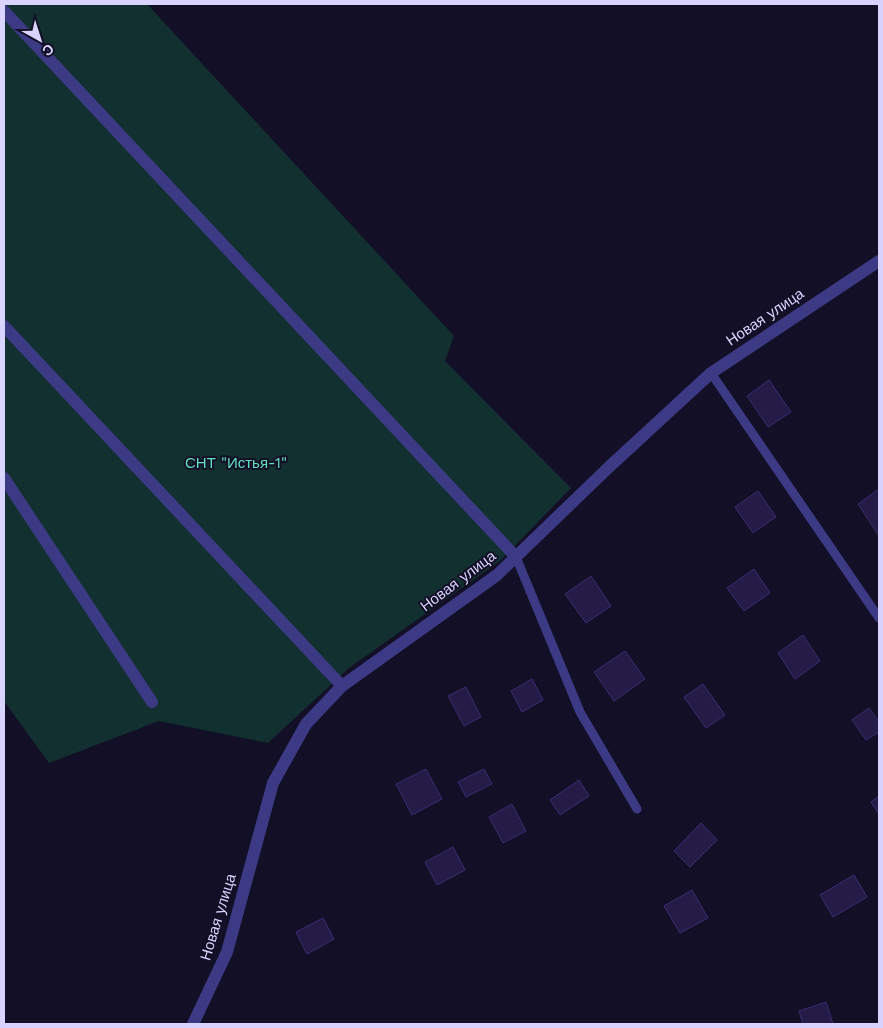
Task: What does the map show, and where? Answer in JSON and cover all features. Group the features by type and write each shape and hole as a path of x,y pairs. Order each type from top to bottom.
{"street":[{"path":"4,11 516,557"},
{"name":"Новая улица","path":"193,1024 228,952 273,783 306,724 342,686 497,575 609,467 712,373 879,261"},
{"path":"4,326 342,686"},
{"path":"4,478 152,702"}],"lane":[{"path":"712,373 879,618"},
{"path":"516,557 580,712 637,809"}],"green space":[{"name":"СНТ \"Истья-1\"","path":"4,4 147,4 454,336 445,361 571,488 500,561 349,668 268,743 159,721 49,763 4,701"}],"building":[{"path":"769,380 791,412 768,427 747,396"},
{"path":"879,489 879,536 858,504"},
{"path":"758,491 776,517 753,533 735,507"},
{"path":"754,569 770,593 744,611 727,588"},
{"path":"591,576 611,606 586,623 565,594"},
{"path":"803,635 820,661 795,679 778,653"},
{"path":"625,651 645,679 614,701 594,672"},
{"path":"532,679 543,700 522,712 511,691"},
{"path":"703,684 725,715 706,728 684,697"},
{"path":"466,687 481,717 464,726 448,696"},
{"path":"869,708 879,722 879,732 866,740 852,720"},
{"path":"426,769 442,799 412,815 396,784"},
{"path":"484,769 492,784 466,797 458,782"},
{"path":"579,780 589,796 560,815 550,800"},
{"path":"879,796 879,814 871,802"},
{"path":"512,804 526,831 503,843 489,817"},
{"path":"701,823 717,840 690,867 674,851"},
{"path":"453,847 465,870 437,885 425,862"},
{"path":"854,875 867,897 833,917 820,895"},
{"path":"692,890 708,918 680,933 664,906"},
{"path":"323,918 334,939 307,954 296,932"},
{"path":"826,1002 833,1024 803,1024 799,1011"}]}
